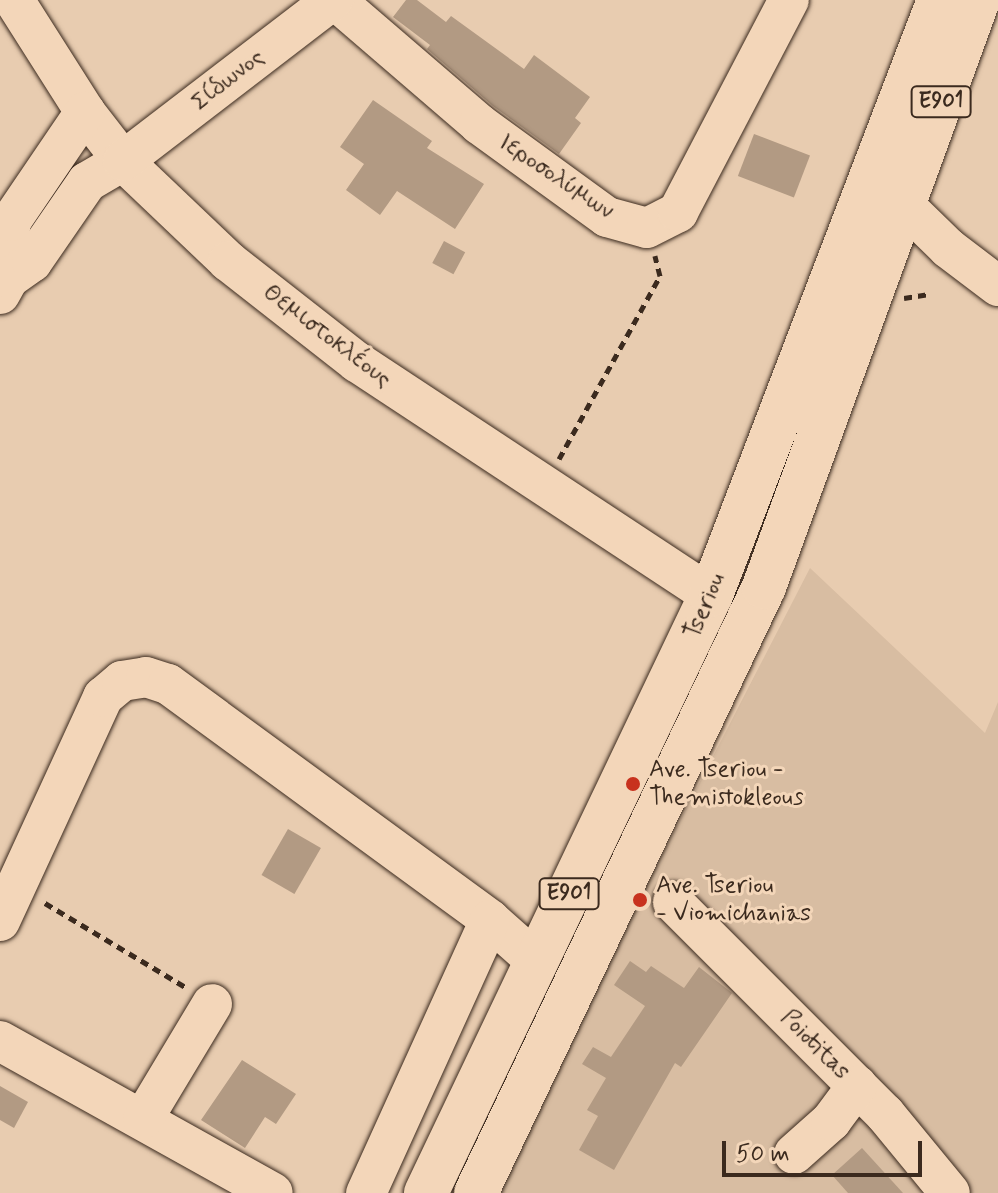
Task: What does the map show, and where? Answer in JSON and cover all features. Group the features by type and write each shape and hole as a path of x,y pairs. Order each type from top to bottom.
{"main road":[{"name":"Tseriou","path":"476,1193 764,587 887,193 939,0"},
{"name":"Tseriou","path":"426,1193 711,595 887,193 978,0"}],"street":[{"name":"Θεμιστοκλέους","path":"14,0 85,112 123,161 228,261 357,362 711,595"},
{"name":"Σίδωνος","path":"5,286 32,262 77,193 101,172 123,161 334,0"},
{"name":"Ιεροσολύμων","path":"334,0 479,124 607,217 647,228"},
{"path":"647,228 678,212 789,0"},
{"path":"5,286 11,221 85,112"},
{"path":"887,193 948,248 998,286"},
{"path":"0,921 103,697 122,681 146,677 168,684 490,920 536,961"},
{"name":"Poiotitas","path":"673,902 885,1114 950,1193"},
{"path":"366,1193 490,920"},
{"path":"143,1119 212,1004"},
{"path":"0,1041 273,1193"},
{"path":"794,1154 831,1121 857,1086"}],"path":[{"path":"544,485 660,276 647,228"},
{"path":"16,886 212,1004"}],"shaded area":[{"path":"810,568 985,733 998,702 998,1193 493,1193 515,1141"}],"building":[{"path":"406,0 417,0 446,22 451,16 524,69 534,55 590,97 575,118 581,123 559,154 493,106 427,49 430,45 393,17"},
{"path":"373,100 432,141 427,148 484,184 455,229 397,191 380,215 346,190 364,164 340,147"},
{"path":"754,134 810,156 794,198 738,176"},
{"path":"444,241 465,252 453,274 432,263"},
{"path":"288,829 321,848 294,894 262,875"},
{"path":"630,961 646,972 651,966 684,988 699,967 732,993 681,1067 675,1063 614,1170 579,1150 598,1116 587,1110 606,1078 582,1064 593,1047 611,1057 645,1006 614,985"},
{"path":"242,1060 296,1094 276,1124 265,1117 245,1148 201,1120"},
{"path":"0,1086 28,1102 14,1128 0,1120"},
{"path":"862,1148 903,1193 848,1193 832,1175"}],"place":[{"name":"Ave. Tseriou - Themistokleous","path":"633,784"},
{"name":"Ave. Tseriou - Viomichanias","path":"640,900"}]}
